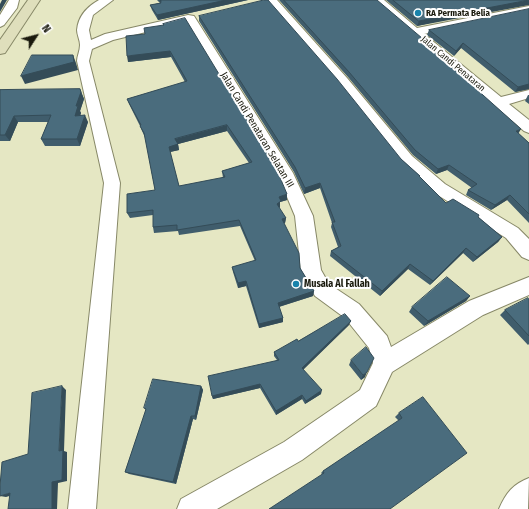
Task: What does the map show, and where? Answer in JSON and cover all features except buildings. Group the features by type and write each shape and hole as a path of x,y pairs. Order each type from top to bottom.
{"main road":[{"path":"0,50 34,0"}],"street":[{"path":"0,23 11,8 14,0"},
{"path":"82,509 112,183 83,61 86,47 83,30 87,17 95,5 108,0"},
{"name":"Jalan Candi Penataran","path":"377,0 529,128"},
{"path":"267,1 342,81 406,160 439,188 512,234 529,252"},
{"path":"414,32 529,9"},
{"name":"Jalan Candi Penataran Selatan III","path":"86,47 109,37 197,16 298,199 304,216 311,272 322,290 352,311 379,343 384,364"},
{"path":"498,102 529,94"},
{"path":"191,509 293,451 368,398 384,364 476,308 529,286"},
{"path":"513,509 520,498 529,491"}],"place":[{"name":"RA Permata Belia","path":"418,13"},
{"name":"Musala Al Fallah","path":"296,284"}]}
